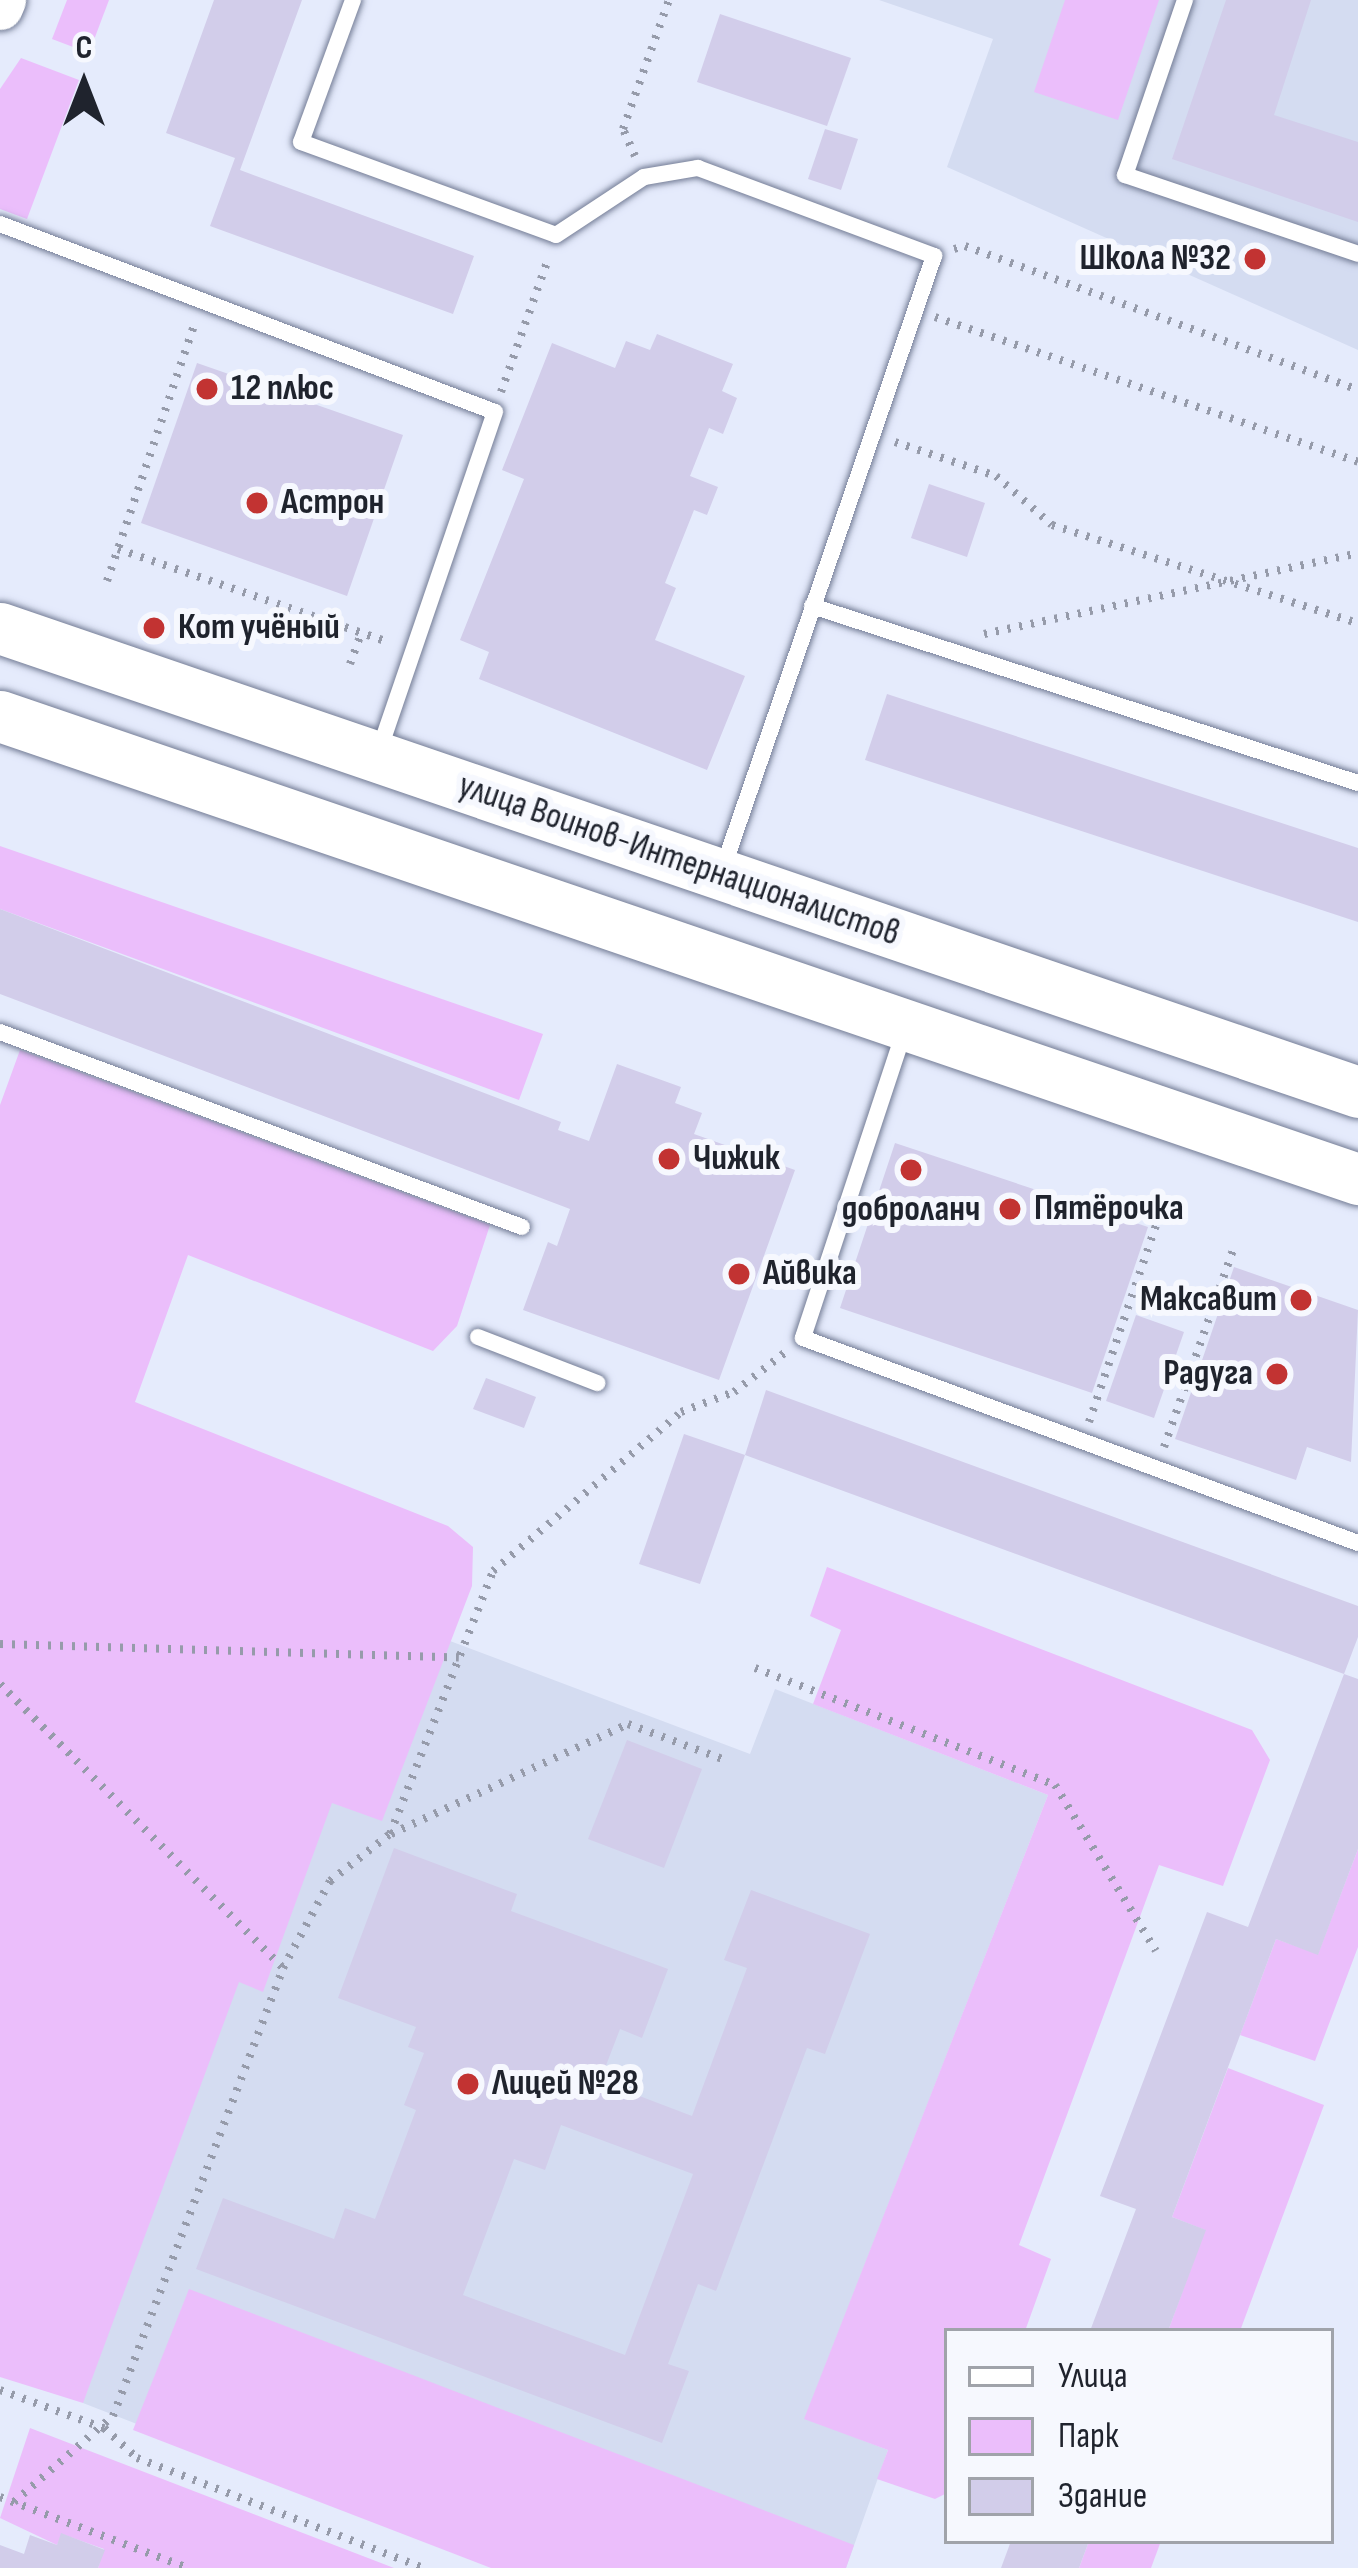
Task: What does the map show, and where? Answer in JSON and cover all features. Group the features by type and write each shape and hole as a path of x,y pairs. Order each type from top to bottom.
{"main road":[{"name":"улица Воинов-Интернационалистов","path":"0,628 1358,1092"},
{"path":"0,716 1358,1179"}],"lane":[{"path":"353,0 301,142 556,235 644,177 698,168 934,256 720,874"},
{"path":"1185,0 1125,175 1358,254"},
{"path":"0,224 495,412 377,757"},
{"path":"812,606 1358,783"},
{"path":"906,1025 803,1338 1358,1543"},
{"path":"0,1032 522,1227"},
{"path":"478,1337 598,1383"}],"path":[{"path":"644,177 623,129 669,0"},
{"path":"495,412 556,235"},
{"path":"934,256 965,246 1358,390"},
{"path":"107,581 202,301"},
{"path":"916,311 1358,461"},
{"path":"872,434 997,476 1052,525 1358,623"},
{"path":"118,549 413,651"},
{"path":"932,645 1358,553"},
{"path":"350,664 361,633"},
{"path":"1082,1441 1158,1219"},
{"path":"1157,1469 1235,1244"},
{"path":"390,1834 493,1570 681,1412 734,1392 803,1338"},
{"path":"0,1644 459,1658"},
{"path":"755,1668 1055,1785 1156,1952"},
{"path":"0,1684 283,1968"},
{"path":"14,2502 104,2428 283,1968 330,1881 390,1834 628,1724 722,1759"},
{"path":"0,2390 104,2428 137,2458 422,2568"},
{"path":"0,2497 188,2568"}],"shaded area":[{"name":"Школа №32","path":"879,0 1358,0 1358,350 947,167 993,39"},
{"name":"Лицей №28","path":"0,1531 450,1641 750,1754 775,1689 1048,1795 805,2418 888,2450 846,2568 506,2568 83,2403"}],"green space":[{"path":"67,0 109,0 89,53 52,39"},
{"path":"1065,0 1159,0 1118,120 1034,92"},
{"path":"21,58 79,80 27,219 0,209 0,89"},
{"path":"0,846 543,1034 519,1100 0,909"},
{"path":"20,1050 490,1225 457,1326 433,1351 188,1255 135,1402 448,1526 473,1547 472,1586 382,1821 332,1803 263,1992 239,1982 83,2403 0,2377 0,1105"},
{"path":"827,1567 1252,1730 1270,1760 1223,1886 1159,1865 1019,2245 1051,2259 1026,2328 944,2328 944,2494 935,2499 877,2479 888,2450 804,2419 1048,1795 813,1704 841,1630 810,1616"},
{"path":"1358,1849 1358,1947 1315,2061 1240,2035 1276,1939 1318,1954"},
{"path":"1228,2068 1324,2105 1241,2328 1169,2328 1205,2230 1172,2217"},
{"path":"189,2289 854,2545 846,2568 491,2568 133,2430"},
{"path":"30,2428 394,2568 98,2568 104,2549 62,2534 57,2545 0,2518"},
{"path":"1088,2544 1160,2544 1151,2568 1079,2568"}],"building":[{"path":"214,0 302,0 240,170 474,256 453,314 210,226 235,158 166,133"},
{"path":"1226,0 1311,0 1274,115 1358,142 1358,222 1172,159"},
{"path":"720,14 851,58 827,126 697,82"},
{"path":"825,129 858,139 841,190 808,179"},
{"path":"657,334 733,364 722,391 737,398 723,434 709,428 690,476 718,487 707,515 694,510 665,583 676,588 655,640 745,676 707,770 479,679 489,652 460,640 524,479 502,470 552,343 615,368 626,341 650,350"},
{"path":"197,363 403,435 347,596 141,523"},
{"path":"929,484 985,503 967,557 911,538"},
{"path":"887,694 1358,848 1358,922 865,760"},
{"path":"0,909 561,1122 558,1130 589,1141 617,1064 681,1087 675,1103 702,1113 694,1134 795,1170 719,1380 523,1310 548,1242 557,1246 570,1209 0,994"},
{"path":"895,1143 1148,1227 1092,1393 840,1308"},
{"name":"Радуга","path":"1234,1267 1358,1310 1351,1462 1307,1447 1296,1480 1175,1439"},
{"path":"1136,1315 1184,1332 1154,1418 1106,1401"},
{"path":"486,1378 536,1397 524,1428 473,1409"},
{"path":"766,1390 1358,1606 1358,1637 1344,1674 745,1455"},
{"path":"684,1434 745,1455 700,1584 639,1564"},
{"path":"1344,1674 1358,1679 1358,1849 1318,1955 1276,1939 1172,2217 1206,2230 1169,2328 1091,2328 1136,2209 1100,2196 1207,1912 1248,1927"},
{"path":"627,1740 702,1769 664,1868 588,1839"},
{"path":"394,1848 517,1894 511,1911 668,1969 642,2038 620,2029 600,2081 692,2116 747,1968 724,1960 751,1890 870,1934 825,2054 807,2048 716,2291 698,2284 668,2364 689,2371 662,2443 196,2269 223,2198 334,2239 345,2208 375,2219 416,2110 404,2105 424,2053 408,2047 416,2027 338,1998","holes":["561,2125 693,2174 625,2355 463,2295 514,2159 545,2170"]},
{"path":"61,2533 105,2550 98,2568 0,2568 0,2545 24,2554 30,2535 57,2545"},
{"path":"1010,2544 1088,2544 1079,2568 1001,2568"}],"place":[{"name":"Школа №32","path":"1255,259"},
{"name":"12 плюс","path":"207,389"},
{"name":"Астрон","path":"257,503"},
{"name":"Кот учёный","path":"154,628"},
{"name":"Чижик","path":"669,1159"},
{"name":"доброланч","path":"911,1170"},
{"name":"Пятёрочка","path":"1010,1209"},
{"name":"Айвика","path":"739,1274"},
{"name":"Максавит","path":"1301,1300"},
{"name":"Радуга","path":"1277,1374"},
{"name":"Лицей №28","path":"468,2084"}]}
